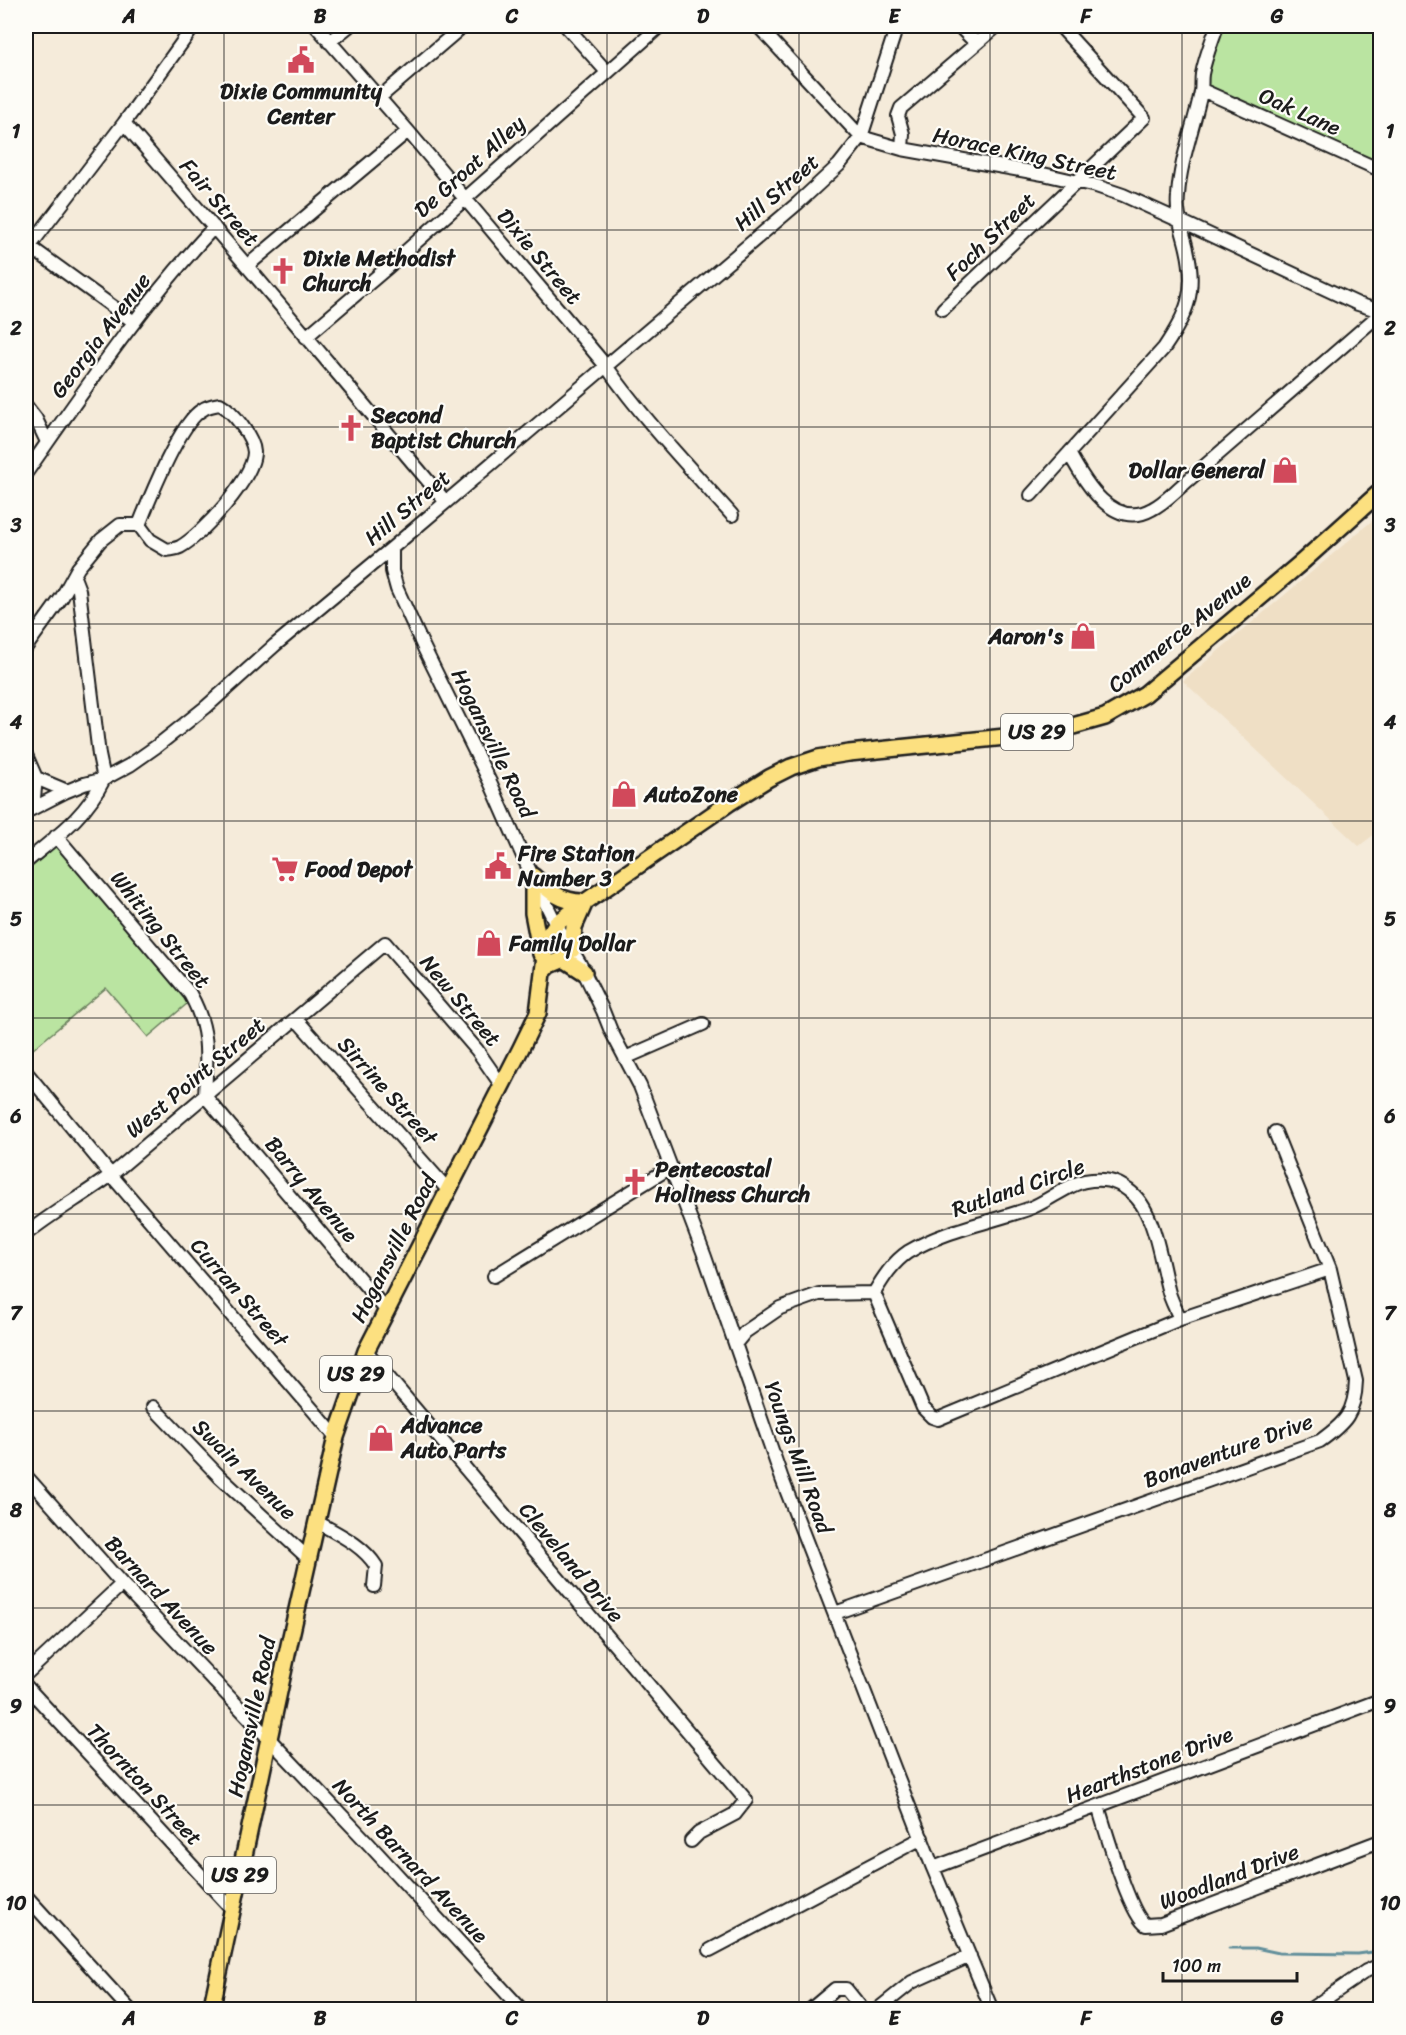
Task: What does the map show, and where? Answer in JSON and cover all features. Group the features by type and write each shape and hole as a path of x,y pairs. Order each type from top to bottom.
{"main road":[{"name":"Commerce Avenue","path":"556,924 729,803 791,767 818,758 849,753 1015,736 1073,726 1105,717 1124,708 1154,687 1302,562 1380,492"},
{"path":"533,876 552,894 561,899 585,902 574,927 572,950"},
{"path":"533,876 533,913 544,971"},
{"name":"Hogansville Road","path":"211,2010 336,1437 351,1389 386,1310 538,1013 550,933 556,924"},
{"path":"544,971 550,965 564,959 584,972"}],"street":[{"path":"134,322 27,249 124,123 194,26"},
{"name":"Dixie Street","path":"316,26 408,131 606,366 621,388 668,444 732,515"},
{"path":"329,42 349,26"},
{"path":"379,98 463,26"},
{"path":"566,26 607,72"},
{"name":"De Groat Alley","path":"306,337 660,26"},
{"path":"758,26 861,136"},
{"name":"Hill Street","path":"29,810 84,783 104,779 139,759 206,707 275,645 798,203 839,165 861,136 897,26"},
{"path":"959,26 976,43"},
{"path":"902,148 903,134 898,116 901,108 997,26"},
{"name":"Foch Street","path":"943,309 1144,118 1060,26"},
{"path":"1031,495 1164,348 1188,308 1191,281 1188,251 1178,220 1178,195 1202,90 1202,75 1217,26"},
{"name":"Oak Lane","path":"1202,90 1380,170"},
{"name":"Fair Street","path":"124,123 445,501"},
{"path":"247,266 408,131"},
{"name":"Horace King Street","path":"861,136 902,148 1078,181 1123,195 1358,304 1380,312"},
{"name":"Georgia Avenue","path":"26,473 134,322 184,259 214,228"},
{"path":"1069,453 1088,484 1113,509 1130,516 1152,509 1185,483 1380,312"},
{"path":"222,405 248,434 252,444 254,454 241,485 200,531 174,549 167,550 150,540 139,525 165,462 193,418 200,410 222,405"},
{"path":"26,406 36,419 47,442"},
{"path":"26,647 74,578 78,568 101,540 120,525 139,525"},
{"name":"Hogansville Road","path":"392,548 392,571 397,589 556,924"},
{"path":"26,862 82,814 94,799 104,779 99,755 79,590 74,578"},
{"path":"26,755 36,778 29,810"},
{"path":"36,778 67,791"},
{"name":"Whiting Street","path":"56,836 190,994 205,1028 208,1049 205,1096"},
{"name":"Youngs Mill Road","path":"556,924 584,972 640,1086 736,1343 782,1479 933,1868 992,2010"},
{"name":"West Point Street","path":"26,1234 61,1207 111,1175 385,943"},
{"name":"New Street","path":"385,943 477,1050 502,1086"},
{"name":"Sirrine Street","path":"296,1019 448,1190"},
{"path":"626,1058 703,1024"},
{"name":"Curran Street","path":"26,1072 111,1175 336,1437"},
{"name":"Barry Avenue","path":"205,1096 386,1310"},
{"name":"Bonaventure Drive","path":"835,1613 1320,1441 1341,1426 1355,1396 1356,1381 1330,1269 1275,1132"},
{"path":"494,1276 671,1167"},
{"name":"Rutland Circle","path":"874,1293 886,1272 906,1253 940,1236 1030,1209 1084,1181 1112,1180 1138,1199 1152,1224 1159,1245 1168,1292 1180,1318"},
{"path":"736,1343 745,1332 768,1315 809,1297 819,1294 874,1293 923,1408 932,1417 938,1419 1180,1318 1330,1269"},
{"name":"Cleveland Drive","path":"366,1351 746,1800 735,1814 699,1833 692,1841"},
{"name":"Swain Avenue","path":"153,1407 219,1476 309,1559"},
{"name":"Barnard Avenue","path":"26,1476 122,1584 269,1740"},
{"path":"317,1522 360,1547 372,1559 376,1566 374,1586"},
{"path":"26,1674 122,1584"},
{"name":"Thornton Street","path":"26,1686 233,1910"},
{"name":"Hearthstone Drive","path":"933,1868 1380,1700"},
{"name":"North Barnard Avenue","path":"269,1740 522,2010"},
{"name":"Woodland Drive","path":"1098,1806 1128,1895 1137,1916 1146,1925 1161,1924 1380,1841"},
{"path":"710,1950 922,1838"},
{"path":"26,1896 130,2010"},
{"path":"877,2010 912,1982 970,1956"},
{"path":"1309,2010 1366,1971 1380,1965"},
{"path":"810,2010 835,1989 846,1989 863,2010"}],"shaded area":[{"path":"1380,514 1380,830 1359,846 1183,681"}],"green space":[{"path":"1222,26 1380,26 1380,164 1208,86 1207,77"},
{"path":"56,846 188,1003 148,1037 106,988 26,1055 26,872"}],"waterway":[{"path":"1229,1948 1256,1948 1279,1953 1358,1954 1380,1951"}],"place":[{"name":"Dixie Community Center","path":"301,60"},
{"name":"Dixie Methodist Church","path":"283,271"},
{"name":"Second Baptist Church","path":"351,428"},
{"name":"Dollar General","path":"1285,470"},
{"name":"Aaron's","path":"1083,636"},
{"name":"AutoZone","path":"624,794"},
{"name":"Fire Station Number 3","path":"498,866"},
{"name":"Food Depot","path":"285,869"},
{"name":"Family Dollar","path":"489,943"},
{"name":"Pentecostal Holiness Church","path":"635,1182"},
{"name":"Advance Auto Parts","path":"381,1438"}]}
